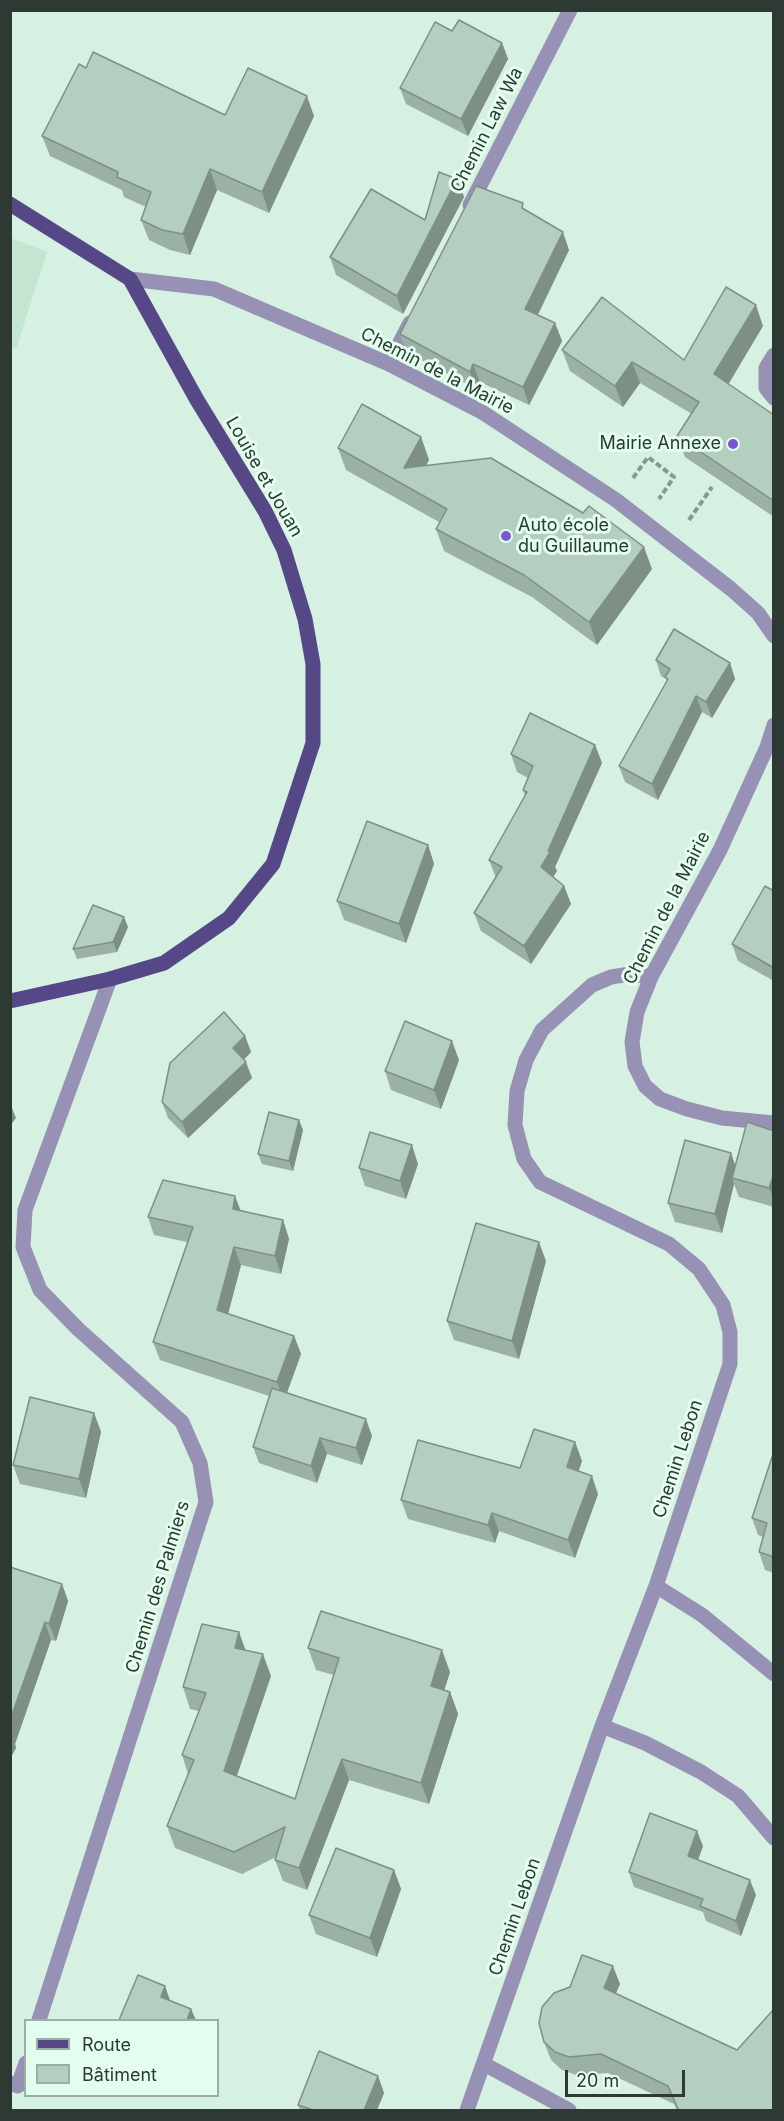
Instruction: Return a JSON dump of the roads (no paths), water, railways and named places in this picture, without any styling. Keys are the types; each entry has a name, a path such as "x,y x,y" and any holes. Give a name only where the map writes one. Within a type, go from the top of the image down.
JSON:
{"main road":[{"name":"Louise et Jouan","path":"10,204 130,279 197,400 265,511 284,550 305,619 313,664 313,742 273,864 229,918 164,963 110,979 10,1001"}],"street":[{"name":"Chemin Law Wa","path":"464,219 570,10"},
{"name":"Chemin de la Mairie","path":"130,279 214,289 389,364 482,412 616,500 731,589 758,613 774,636"},
{"path":"389,364 416,312"},
{"path":"774,355 766,368 766,388 774,398"},
{"name":"Chemin de la Mairie","path":"774,725 767,747 720,850 651,976 637,1012 632,1042 635,1066 645,1086 660,1099 722,1118 774,1123"},
{"name":"Chemin Lebon","path":"467,2110 602,1726 656,1586 730,1364 730,1332 723,1305 699,1269 669,1244 540,1182 524,1159 515,1125 517,1090 526,1059 542,1030 592,985 611,977 630,974 651,976"},
{"name":"Chemin des Palmiers","path":"39,2019 206,1502 200,1463 182,1422 78,1329 40,1290 23,1247 25,1210 110,979"},
{"path":"656,1586 702,1615 774,1674"},
{"path":"602,1726 645,1743 738,1796 774,1838"},
{"path":"484,2064 569,2110"},
{"path":"14,2085 24,2067"}],"place":[{"name":"Mairie Annexe","path":"733,444"},
{"name":"Auto école du Guillaume","path":"506,536"}]}
